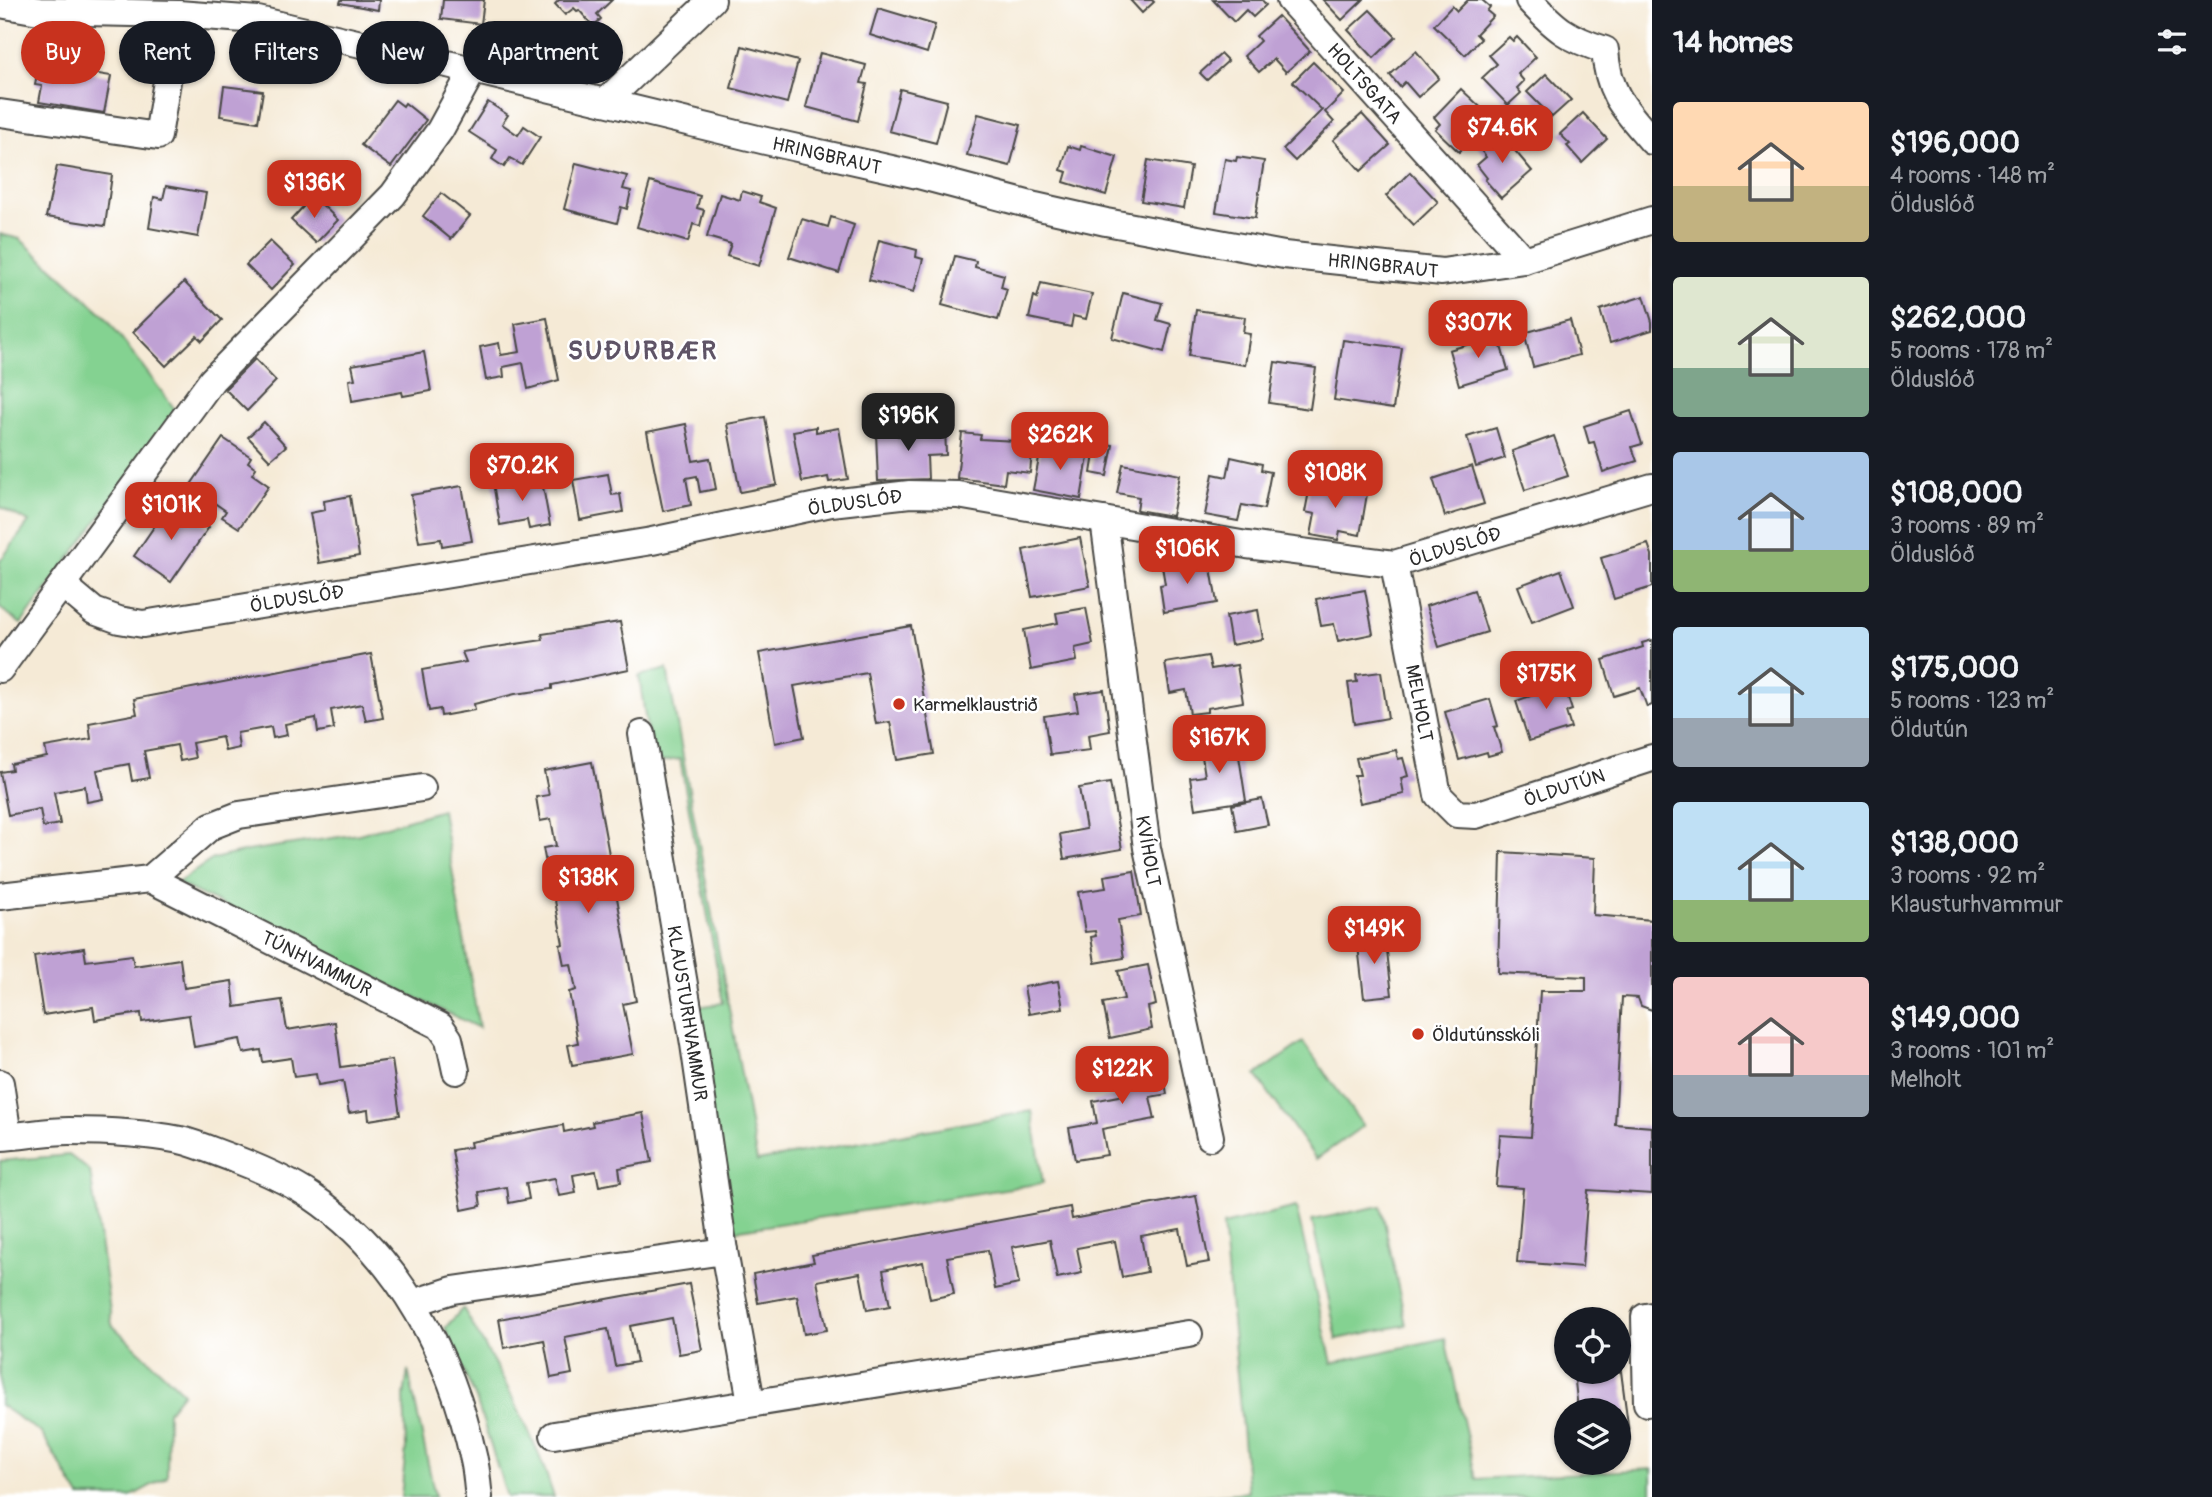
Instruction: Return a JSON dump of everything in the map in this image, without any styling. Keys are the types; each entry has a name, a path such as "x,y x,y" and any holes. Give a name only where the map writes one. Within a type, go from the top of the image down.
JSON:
{"street":[{"path":"606,102 712,0"},
{"name":"HOLTSGATA","path":"1290,0 1524,260"},
{"path":"1529,0 1565,35 1605,50 1611,88 1652,141"},
{"name":"HRINGBRAUT","path":"0,4 39,11 178,14 258,20 463,68"},
{"path":"0,113 158,136 178,14"},
{"path":"0,669 212,380 393,195 440,130 465,84"},
{"name":"HRINGBRAUT","path":"531,84 1071,214 1284,256 1441,272 1524,260 1652,220"},
{"name":"ÖLDUSLÓÐ","path":"63,585 94,611 118,620 143,624 652,541 831,503 910,494 958,495 1247,545 1394,564 1652,486"},
{"name":"KVÍHOLT","path":"1104,520 1147,848 1210,1136"},
{"name":"MELHOLT","path":"1394,564 1438,795 1457,814 1476,815"},
{"name":"KLAUSTURHVAMMUR","path":"642,734 694,1044 724,1251 751,1402"},
{"name":"ÖLDUTÚN","path":"1476,815 1652,758"},
{"path":"0,895 150,879 211,826 239,815 422,788"},
{"name":"TÚNHVAMMUR","path":"150,879 440,1026 449,1040 456,1071"},
{"path":"0,1083 4,1136 67,1131 181,1140 260,1169 312,1197 360,1237 388,1267 429,1330 454,1393 475,1463 479,1497"},
{"path":"413,1303 453,1290 724,1251"},
{"path":"1647,1404 1644,1317 1652,1315"},
{"path":"554,1435 1189,1334"}],"green space":[{"path":"0,234 20,239 104,315 177,412 21,624 0,608 0,561 29,522 0,507"},
{"path":"667,669 757,1161 1032,1111 1043,1183 727,1232 691,1008 723,1003 680,759 652,763 639,676"},
{"path":"442,810 479,1028 177,883 213,859 247,851 359,834"},
{"path":"1303,1042 1363,1126 1316,1159 1256,1075"},
{"path":"69,1155 90,1171 112,1325 183,1392 168,1411 167,1477 130,1497 80,1497 41,1433 0,1405 0,1161"},
{"path":"1381,1206 1406,1325 1337,1339 1312,1220"},
{"path":"1296,1207 1332,1363 1445,1338 1476,1479 1554,1475 1631,1475 1631,1470 1652,1469 1652,1497 1193,1497 1248,1492 1223,1225"},
{"path":"463,1308 525,1423 554,1497 507,1497 476,1399 445,1328"},
{"path":"408,1370 435,1497 401,1497 406,1448 404,1396"}],"building":[{"path":"341,0 379,0 378,10 340,3"},
{"path":"443,0 484,0 481,21 441,19"},
{"path":"559,0 612,0 597,14 601,19 599,21 589,21 574,8 565,15 555,4"},
{"path":"1130,0 1152,0 1154,2 1142,13"},
{"path":"1213,0 1262,0 1266,5 1253,17 1246,10 1234,22"},
{"path":"1323,0 1363,0 1342,20"},
{"path":"1468,0 1482,0 1490,7 1487,11 1493,16 1476,34 1481,39 1465,55 1434,25 1452,6 1457,11"},
{"path":"878,8 935,25 927,53 870,35"},
{"path":"1370,10 1396,37 1374,58 1348,30"},
{"path":"1278,16 1310,51 1286,72 1274,59 1259,72 1244,56 1260,41 1256,36"},
{"path":"1509,37 1513,41 1517,37 1536,57 1518,74 1524,81 1517,88 1521,93 1508,105 1482,78 1497,64 1489,55"},
{"path":"742,46 798,61 787,103 731,88"},
{"path":"1416,51 1439,78 1418,97 1405,82 1400,87 1390,75"},
{"path":"820,53 866,65 861,83 867,84 858,121 806,107"},
{"path":"1221,54 1228,61 1207,80 1200,73"},
{"path":"1313,62 1344,93 1325,112 1334,122 1295,161 1283,149 1322,110 1293,82"},
{"path":"1546,74 1571,100 1552,117 1527,92"},
{"path":"105,75 111,76 104,113 39,102 42,86 35,85 105,84"},
{"path":"224,86 263,91 258,122 220,116"},
{"path":"900,89 947,101 936,143 889,131"},
{"path":"1461,89 1492,118 1459,152 1435,129 1440,124 1434,117"},
{"path":"395,100 403,106 405,103 426,120 391,167 361,145"},
{"path":"488,102 508,115 502,124 518,135 524,126 540,137 522,165 510,158 504,167 492,159 497,150 469,132"},
{"path":"1583,113 1607,139 1582,163 1560,134"},
{"path":"978,114 1021,125 1010,166 967,155"},
{"path":"1362,114 1390,145 1361,171 1333,140"},
{"path":"1491,134 1495,139 1501,134 1532,171 1501,198 1485,180 1487,178 1477,165 1486,157 1476,144"},
{"path":"1068,146 1080,150 1081,146 1117,157 1106,195 1064,182 1067,172 1061,170"},
{"path":"1237,157 1264,161 1255,218 1216,212 1225,159 1236,161"},
{"path":"1148,160 1191,167 1184,208 1141,201"},
{"path":"576,163 627,176 623,189 631,191 627,209 621,207 617,223 564,209"},
{"path":"57,166 112,175 105,226 46,217"},
{"path":"1410,172 1438,202 1414,225 1386,196"},
{"path":"650,182 700,196 697,208 704,210 700,226 693,224 688,242 637,227"},
{"path":"166,186 206,193 198,237 149,228 154,197 163,199"},
{"path":"742,191 761,197 759,202 776,208 759,266 727,256 731,244 707,237 720,194 740,200"},
{"path":"441,193 470,216 451,239 423,216"},
{"path":"313,196 338,220 316,243 291,220"},
{"path":"831,217 854,225 839,273 789,257 802,219 828,227"},
{"path":"879,240 917,250 916,257 923,259 914,292 869,280"},
{"path":"270,241 295,265 271,290 246,265"},
{"path":"955,256 976,261 975,267 1004,275 1001,287 1007,289 998,320 942,305"},
{"path":"184,282 222,320 202,341 197,336 166,366 133,332"},
{"path":"1041,283 1092,294 1086,319 1073,316 1071,327 1029,318 1034,296 1037,298"},
{"path":"1123,293 1162,303 1157,320 1171,324 1164,352 1112,338"},
{"path":"1644,296 1652,330 1610,343 1600,310"},
{"path":"1196,310 1245,317 1243,333 1250,334 1245,365 1189,356"},
{"path":"547,318 559,380 528,389 523,363 503,367 504,377 486,380 480,347 499,343 501,355 520,352 515,324"},
{"path":"1570,320 1579,355 1533,367 1524,333"},
{"path":"1498,336 1508,370 1459,385 1449,350"},
{"path":"1343,340 1402,348 1393,409 1334,400"},
{"path":"424,352 431,391 403,396 402,392 352,401 349,380 355,379 352,365"},
{"path":"255,359 276,381 247,411 225,389"},
{"path":"1275,362 1316,368 1310,409 1269,403"},
{"path":"1631,411 1642,444 1632,447 1637,461 1603,472 1594,442 1589,443 1584,426"},
{"path":"765,417 777,485 740,492 727,424"},
{"path":"264,422 286,446 270,460 248,437"},
{"path":"686,424 693,461 710,458 716,489 700,492 697,476 686,478 691,505 663,511 647,432"},
{"path":"945,424 946,455 927,456 928,479 878,481 876,432 898,431 898,436 926,435 926,425"},
{"path":"816,427 816,432 839,428 848,479 829,482 828,477 802,482 793,431"},
{"path":"1496,428 1505,458 1476,467 1467,437"},
{"path":"962,433 981,435 980,439 1033,442 1030,473 1006,470 1004,484 957,478"},
{"path":"1554,436 1568,476 1525,490 1512,451"},
{"path":"223,438 251,457 248,462 256,468 252,474 269,486 239,528 222,517 226,511 190,486"},
{"path":"1096,442 1113,445 1107,476 1091,473"},
{"path":"1042,443 1063,447 1062,452 1088,457 1081,499 1033,490"},
{"path":"1231,457 1262,464 1261,470 1271,472 1264,509 1242,505 1238,521 1205,515 1213,474 1227,477"},
{"path":"1123,464 1180,475 1172,516 1137,510 1139,497 1117,493"},
{"path":"1472,466 1484,504 1445,516 1433,479"},
{"path":"608,474 612,495 620,494 623,512 580,520 573,480"},
{"path":"541,476 550,525 529,529 527,520 500,525 493,483 508,480 509,486 521,484 520,480"},
{"path":"1311,481 1367,494 1360,535 1340,531 1338,540 1311,535 1315,514 1305,512"},
{"path":"462,486 472,541 442,546 441,539 419,542 411,495"},
{"path":"350,496 359,556 319,563 310,513 325,510 324,501"},
{"path":"171,502 209,527 171,582 134,556"},
{"path":"1080,538 1090,586 1032,597 1023,550"},
{"path":"1648,544 1652,555 1652,587 1614,599 1601,558"},
{"path":"1184,562 1185,566 1210,562 1217,603 1164,612 1160,585 1165,584 1162,566"},
{"path":"1561,570 1574,606 1532,622 1518,586"},
{"path":"1365,590 1373,634 1338,641 1334,624 1321,626 1316,599"},
{"path":"1474,590 1487,632 1439,647 1426,606"},
{"path":"1086,608 1093,644 1075,648 1077,661 1031,670 1024,630 1058,623 1056,613"},
{"path":"1258,610 1263,639 1231,645 1226,616"},
{"path":"620,622 629,669 552,685 552,689 474,704 475,710 441,716 440,709 429,711 422,670 466,662 462,652 543,640 542,634"},
{"name":"Karmelklaustrið","path":"911,626 934,754 897,760 890,722 876,724 867,673 794,686 804,737 775,743 759,653"},
{"path":"1652,640 1652,705 1647,707 1640,688 1614,696 1603,660 1643,647 1642,643"},
{"path":"371,654 383,718 366,721 362,704 331,710 334,729 318,732 316,718 285,724 287,735 273,738 271,727 237,733 239,748 225,751 222,737 192,743 195,758 180,761 177,745 144,751 149,778 132,781 129,764 97,770 103,799 87,802 85,786 54,792 60,824 43,827 40,809 8,815 0,772 12,770 11,764 47,757 45,747 91,739 89,723 137,714 134,699"},
{"path":"1208,656 1211,669 1237,665 1243,702 1190,714 1186,690 1170,693 1165,663"},
{"path":"1381,672 1388,718 1354,724 1348,683 1357,682 1356,675"},
{"path":"1562,680 1572,710 1566,712 1571,728 1529,741 1516,701 1542,692 1541,687"},
{"path":"1104,690 1110,731 1088,735 1090,750 1050,755 1044,716 1078,711 1075,694"},
{"path":"1490,699 1498,726 1494,727 1502,752 1488,756 1487,752 1459,760 1445,712"},
{"path":"1236,737 1246,801 1195,809 1190,778 1205,776 1200,743"},
{"path":"1396,750 1398,759 1403,758 1408,776 1401,778 1404,794 1360,803 1354,775 1360,775 1356,758"},
{"path":"592,762 636,1001 623,1004 633,1054 572,1065 568,1045 578,1043 569,992 576,990 571,964 564,965 560,945 563,944 554,895 562,894 556,868 547,869 543,848 556,846 551,819 540,821 536,797 549,795 544,771"},
{"path":"1110,783 1122,849 1064,859 1060,834 1086,829 1079,788"},
{"path":"1262,799 1268,825 1237,831 1232,805"},
{"name":"Öldutúnsskóli","path":"1501,852 1595,858 1593,915 1652,920 1652,1010 1641,1006 1638,998 1622,997 1615,1124 1652,1127 1652,1194 1588,1190 1582,1267 1517,1262 1523,1188 1496,1186 1500,1135 1531,1137 1540,991 1586,991 1586,977 1498,973"},
{"path":"1134,871 1141,916 1118,920 1124,958 1095,963 1091,937 1096,936 1095,931 1085,932 1078,892 1106,888 1104,876"},
{"path":"1385,934 1392,995 1364,998 1357,937"},
{"path":"84,948 86,961 132,955 134,966 180,959 184,988 232,981 235,1007 282,1000 287,1030 335,1022 341,1067 392,1060 400,1115 369,1120 368,1110 349,1113 343,1081 318,1085 316,1074 294,1077 291,1058 263,1062 261,1050 243,1053 240,1039 194,1047 189,1015 142,1022 141,1013 95,1020 93,1007 43,1015 34,956"},
{"path":"1148,965 1156,1005 1148,1007 1152,1029 1110,1038 1103,1003 1124,999 1118,971"},
{"path":"1058,981 1063,1008 1029,1014 1024,987"},
{"path":"1160,1054 1167,1094 1150,1097 1155,1119 1102,1129 1107,1155 1075,1160 1069,1128 1097,1123 1093,1101 1124,1095 1121,1080 1127,1078 1124,1061"},
{"path":"643,1113 652,1162 619,1168 621,1182 599,1186 596,1171 573,1175 576,1193 559,1196 555,1178 526,1183 529,1199 509,1203 507,1187 479,1192 481,1206 462,1210 452,1150 471,1147 470,1142 563,1125 564,1132 593,1126 592,1122"},
{"path":"1196,1196 1209,1262 1187,1266 1180,1229 1141,1236 1147,1272 1122,1277 1115,1241 1077,1248 1082,1273 1057,1278 1050,1240 1012,1247 1019,1284 995,1289 988,1250 947,1257 954,1294 930,1299 923,1262 883,1270 890,1306 867,1310 860,1273 817,1281 827,1330 804,1334 797,1296 758,1303 753,1274 814,1262 812,1255 1070,1207 1072,1219"},
{"path":"689,1284 702,1350 679,1354 672,1318 630,1326 637,1362 615,1366 608,1329 565,1337 572,1374 551,1378 544,1340 504,1348 499,1319"},
{"path":"1575,1384 1623,1384 1624,1398 1577,1398"}],"place":[{"name":"Karmelklaustrið","path":"899,704"},
{"name":"Öldutúnsskóli","path":"1418,1034"}],"district":[{"name":"SUÐURBÆR","path":"643,350"}]}
